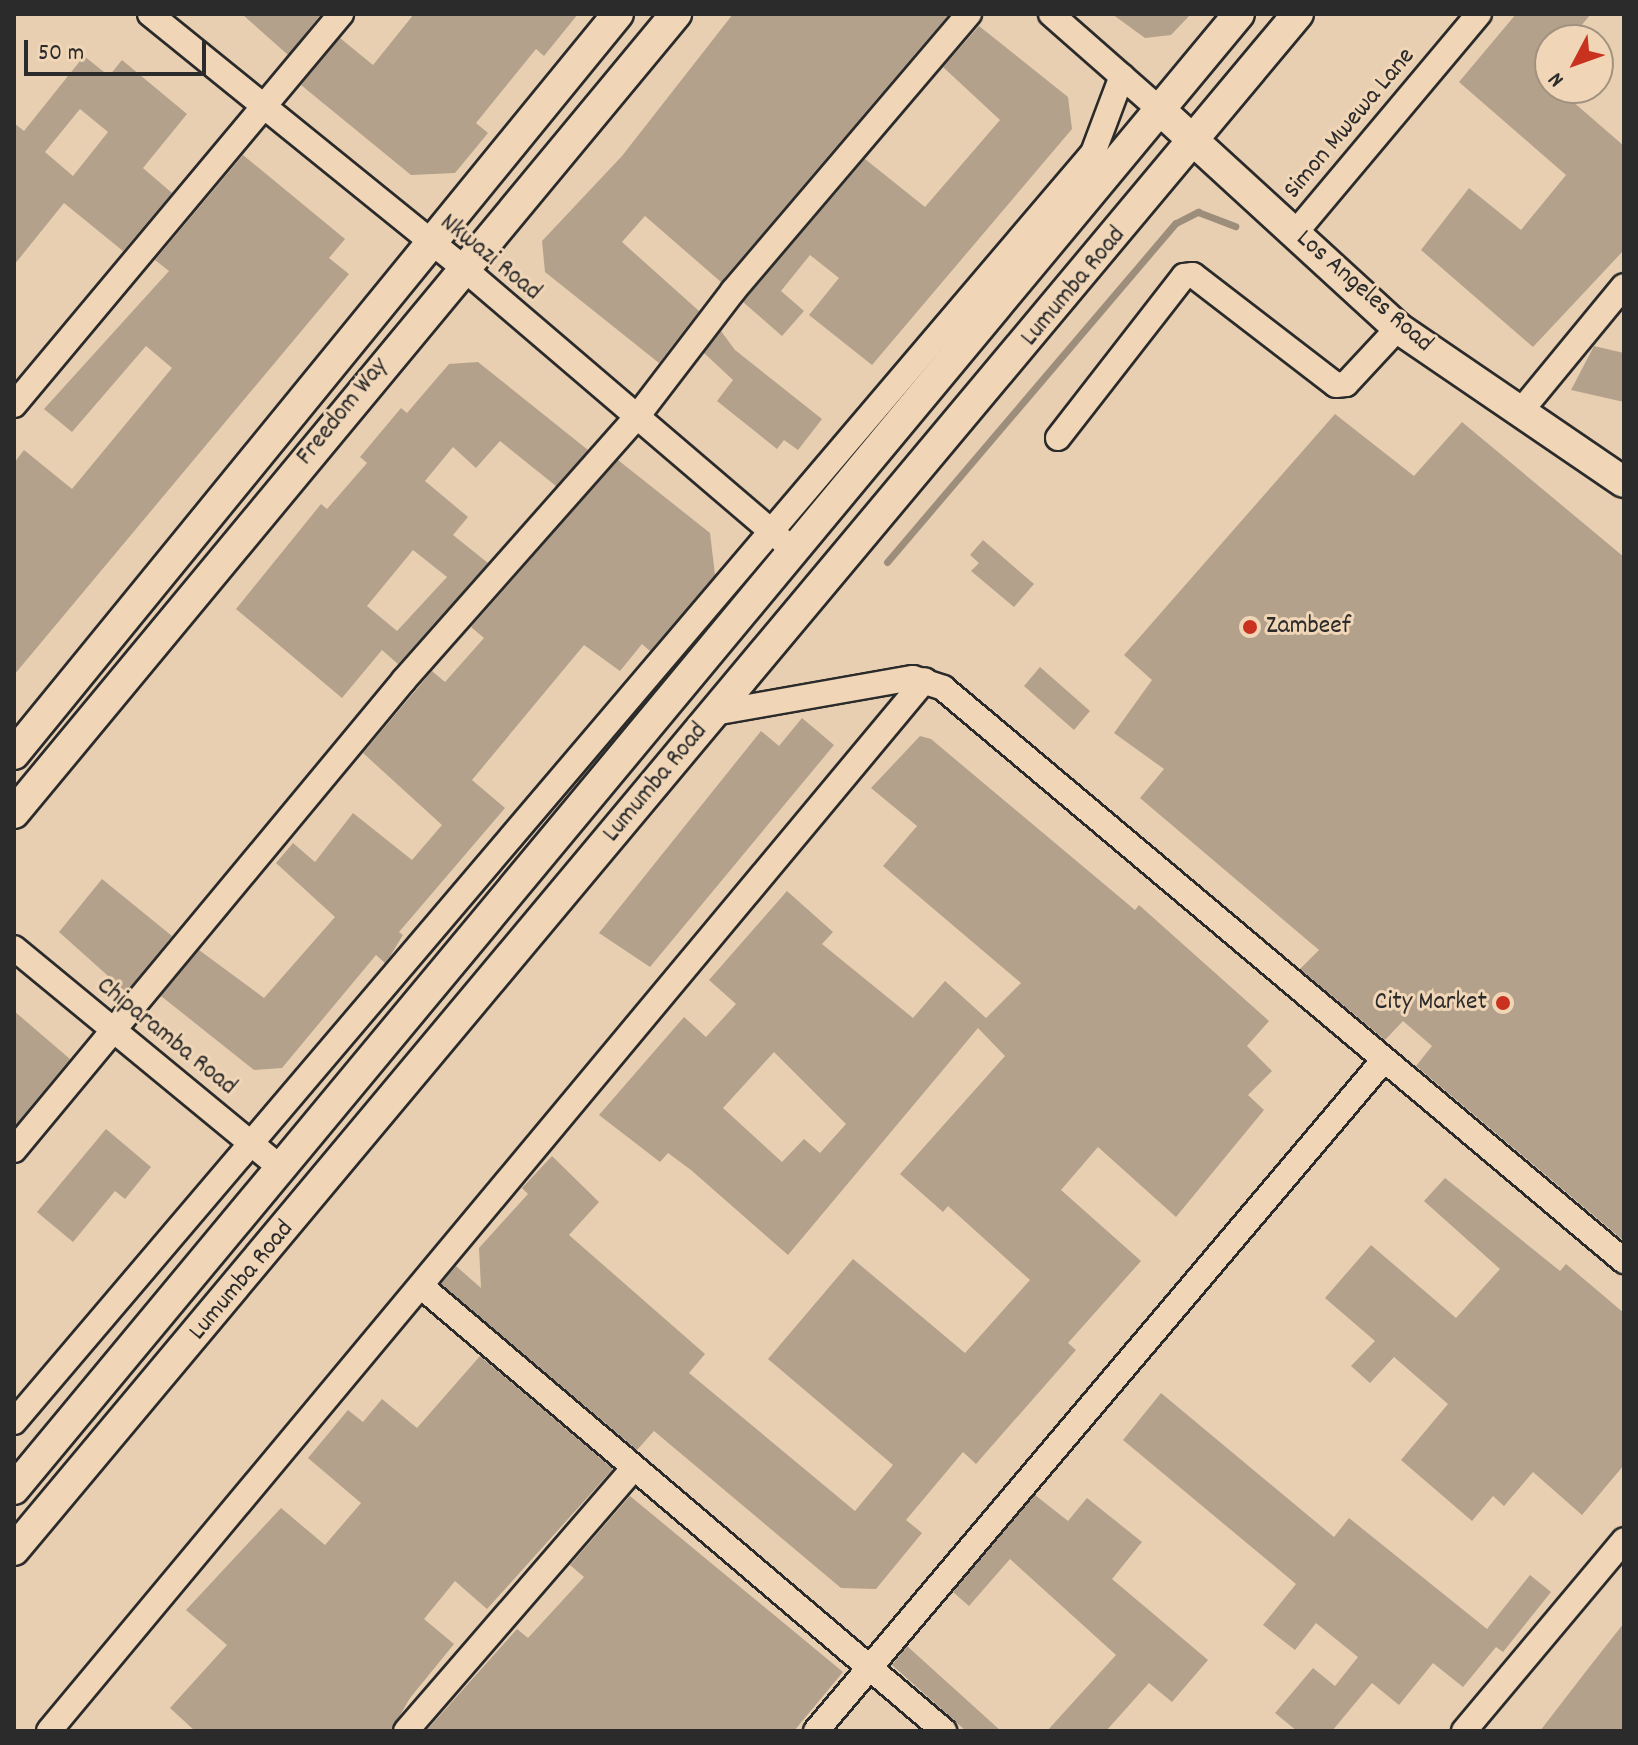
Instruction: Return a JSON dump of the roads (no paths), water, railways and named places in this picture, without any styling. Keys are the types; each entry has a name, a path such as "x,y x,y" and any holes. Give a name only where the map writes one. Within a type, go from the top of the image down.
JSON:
{"main road":[{"name":"Freedom Way","path":"14,754 427,243 618,14"},
{"name":"Freedom Way","path":"14,813 462,267 676,14"},
{"name":"Lumumba Road","path":"14,1489 282,1169 782,541 1239,14"},
{"name":"Lumumba Road","path":"14,1550 1195,142 1298,14"},
{"name":"Los Angeles Road","path":"1159,109 1398,328 1624,482"}],"street":[{"name":"Nkwazi Road","path":"150,14 427,243 462,267 782,541"},
{"path":"14,405 341,14"},
{"path":"14,1150 404,680 636,418 733,291 969,14"},
{"path":"1051,14 1159,109"},
{"name":"Simon Mwewa Lane","path":"1295,233 1479,14"},
{"path":"14,1422 782,541 1093,153 1122,76"},
{"path":"1058,438 1184,276 1193,275 1336,385 1346,384 1398,328"},
{"path":"1520,412 1624,286"},
{"path":"714,713 925,680 943,688 1624,1261"},
{"path":"49,1731 925,680"},
{"name":"Chiparamba Road","path":"14,948 282,1169"},
{"path":"816,1731 1383,1061"},
{"path":"421,1286 944,1731"},
{"path":"406,1731 634,1468"},
{"path":"1464,1731 1624,1540"}],"waterway":[{"path":"887,562 1176,223 1198,212 1235,226"}],"place":[{"name":"Zambeef","path":"1250,627"},
{"name":"City Market","path":"1503,1003"}]}
